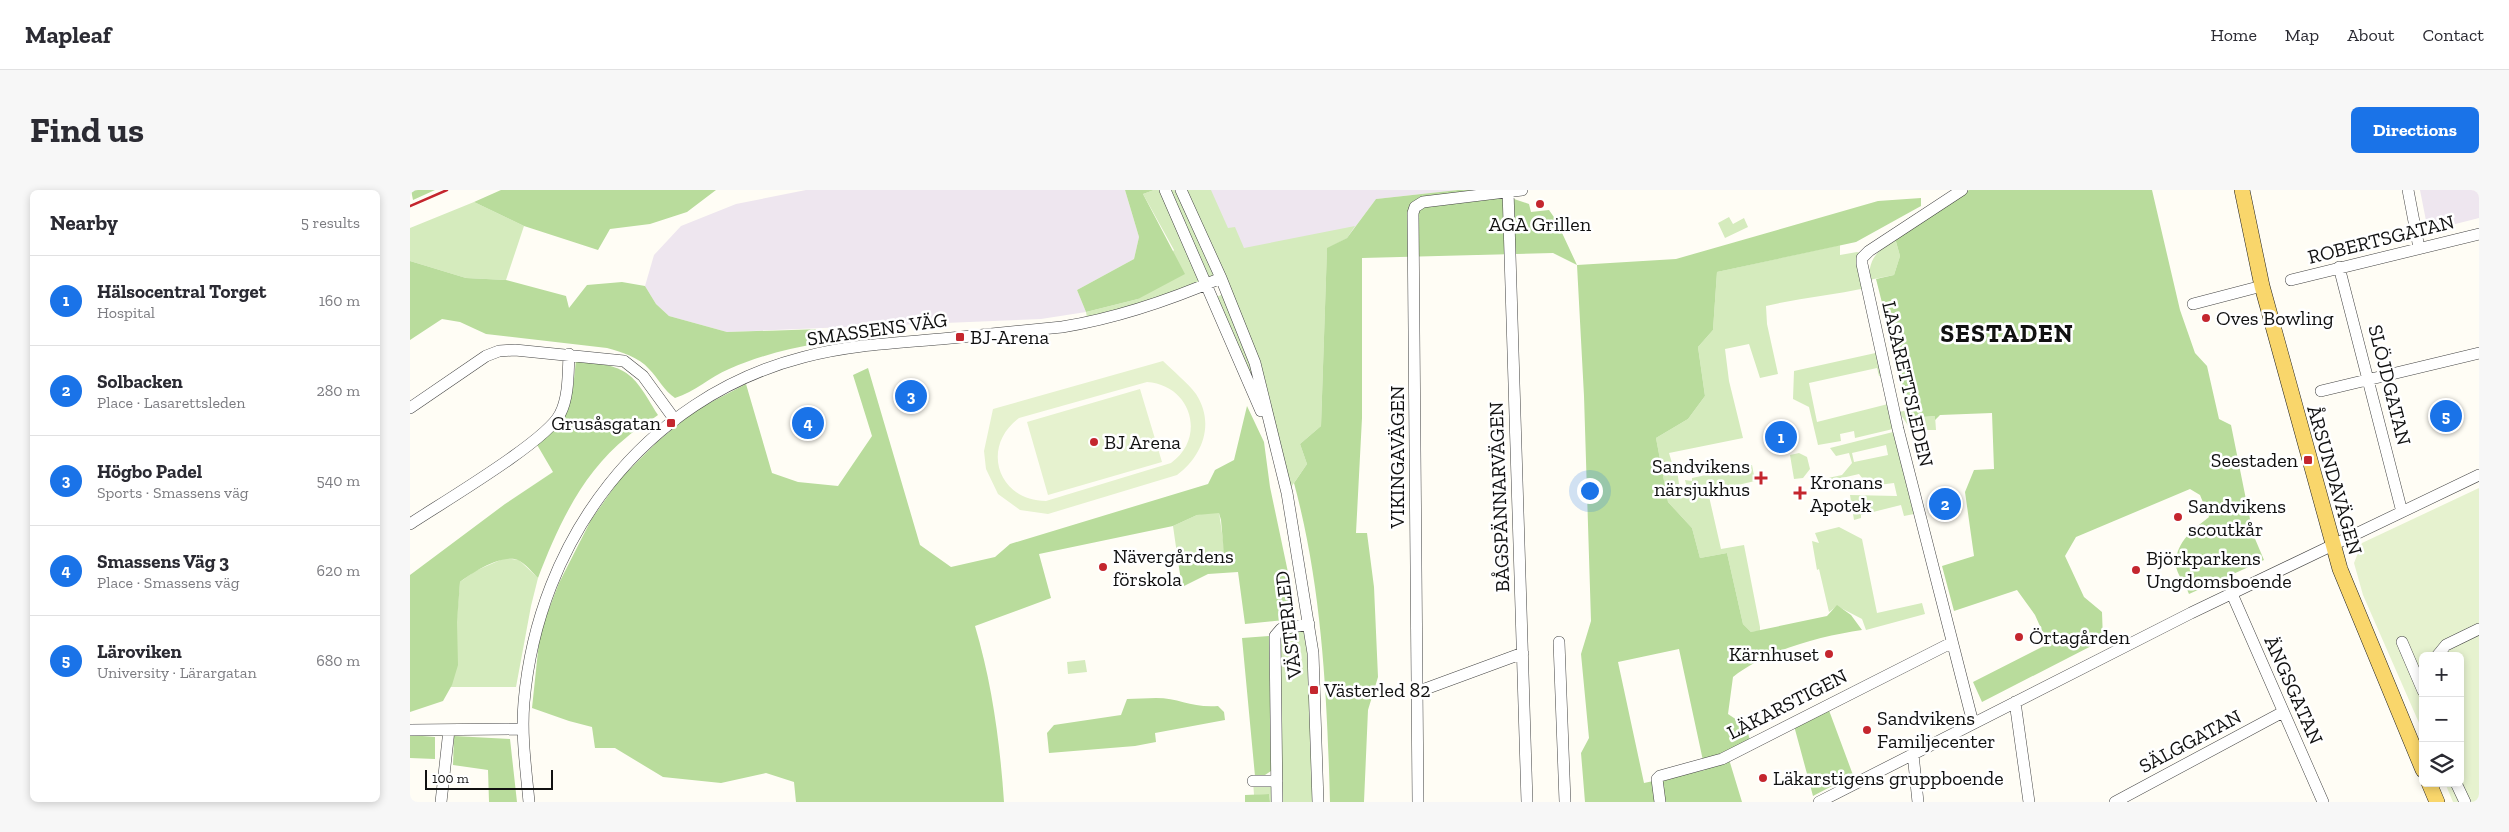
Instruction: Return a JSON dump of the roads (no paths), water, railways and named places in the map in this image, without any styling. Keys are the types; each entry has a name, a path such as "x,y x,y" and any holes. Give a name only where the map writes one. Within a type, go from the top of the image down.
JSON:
{"main road":[{"name":"ÅRSUNDAVÄGEN","path":"2242,190 2262,286 2333,547 2384,681 2419,761"},
{"path":"2430,787 2437,802"}],"street":[{"name":"VÄSTERLED","path":"1165,190 1275,445"},
{"name":"VÄSTERLED","path":"1181,190 1221,278 1255,363 1291,511 1309,624 1315,696 1318,802"},
{"name":"VIKINGAVÄGEN","path":"1418,802 1413,213 1415,207 1423,202 1522,190"},
{"name":"LASARETTSLEDEN","path":"1962,190 1869,251 1862,258 1862,264 1896,421 1951,643 1973,723"},
{"path":"2408,190 2419,248"},
{"name":"BÅGSPÄNNARVÄGEN","path":"1508,191 1527,802"},
{"name":"ROBERTSGATAN","path":"2291,280 2479,234"},
{"name":"SLÖJDGATAN","path":"2339,267 2370,380 2402,512"},
{"name":"SMASSENS VÄG","path":"529,802 523,729 528,674 540,617 556,572 570,540 601,494 627,463 675,420 732,384 803,357 871,345 1062,327 1090,322 1164,301 1221,278"},
{"path":"2193,304 2262,286"},
{"path":"410,408 486,356 499,351 569,354 616,359 630,364 643,376 675,420"},
{"path":"2321,391 2479,353"},
{"path":"410,524 530,444 552,425 564,404 569,354"},
{"path":"1819,802 2232,594 2479,475"},
{"name":"ÄNGSGATAN","path":"2232,594 2323,802"},
{"path":"1277,802 1275,636 1281,629 1309,624"},
{"path":"2440,652 2446,645 2479,629"},
{"path":"1559,642 1566,802"},
{"path":"2402,642 2419,671"},
{"name":"LÄKARSTIGEN","path":"1660,802 1658,779 1660,776 1722,759 1951,643"},
{"path":"1417,692 1522,653"},
{"path":"2015,702 2029,802"},
{"name":"SÄLGGATAN","path":"2116,802 2283,712"},
{"path":"410,730 523,729"},
{"path":"441,802 449,730"},
{"path":"1913,754 1918,802"},
{"path":"1253,781 1277,782"},
{"path":"2458,787 2465,802"}],"railway":[{"path":"410,206 447,190"}],"place":[{"name":"AGA Grillen","path":"1540,204"},
{"name":"Oves Bowling","path":"2206,318"},
{"name":"BJ-Arena","path":"960,337"},
{"name":"Högbo Padel","path":"911,396"},
{"name":"Läroviken","path":"2446,416"},
{"name":"Grusåsgatan","path":"671,423"},
{"name":"Smassens Väg 3","path":"808,423"},
{"name":"Hälsocentral Torget","path":"1781,437"},
{"name":"BJ Arena","path":"1094,442"},
{"name":"Seestaden","path":"2308,460"},
{"name":"Sandvikens närsjukhus","path":"1761,478"},
{"name":"Kronans Apotek","path":"1800,493"},
{"name":"Solbacken","path":"1945,504"},
{"name":"Sandvikens scoutkår","path":"2178,517"},
{"name":"Nävergårdens förskola","path":"1103,567"},
{"name":"Björkparkens Ungdomsboende","path":"2136,570"},
{"name":"Örtagården","path":"2019,637"},
{"name":"Kärnhuset","path":"1829,654"},
{"name":"Västerled 82","path":"1314,690"},
{"name":"Sandvikens Familjecenter","path":"1867,730"},
{"name":"Läkarstigens gruppboende","path":"1763,778"}],"district":[{"name":"SESTADEN","path":"2007,333"}]}
